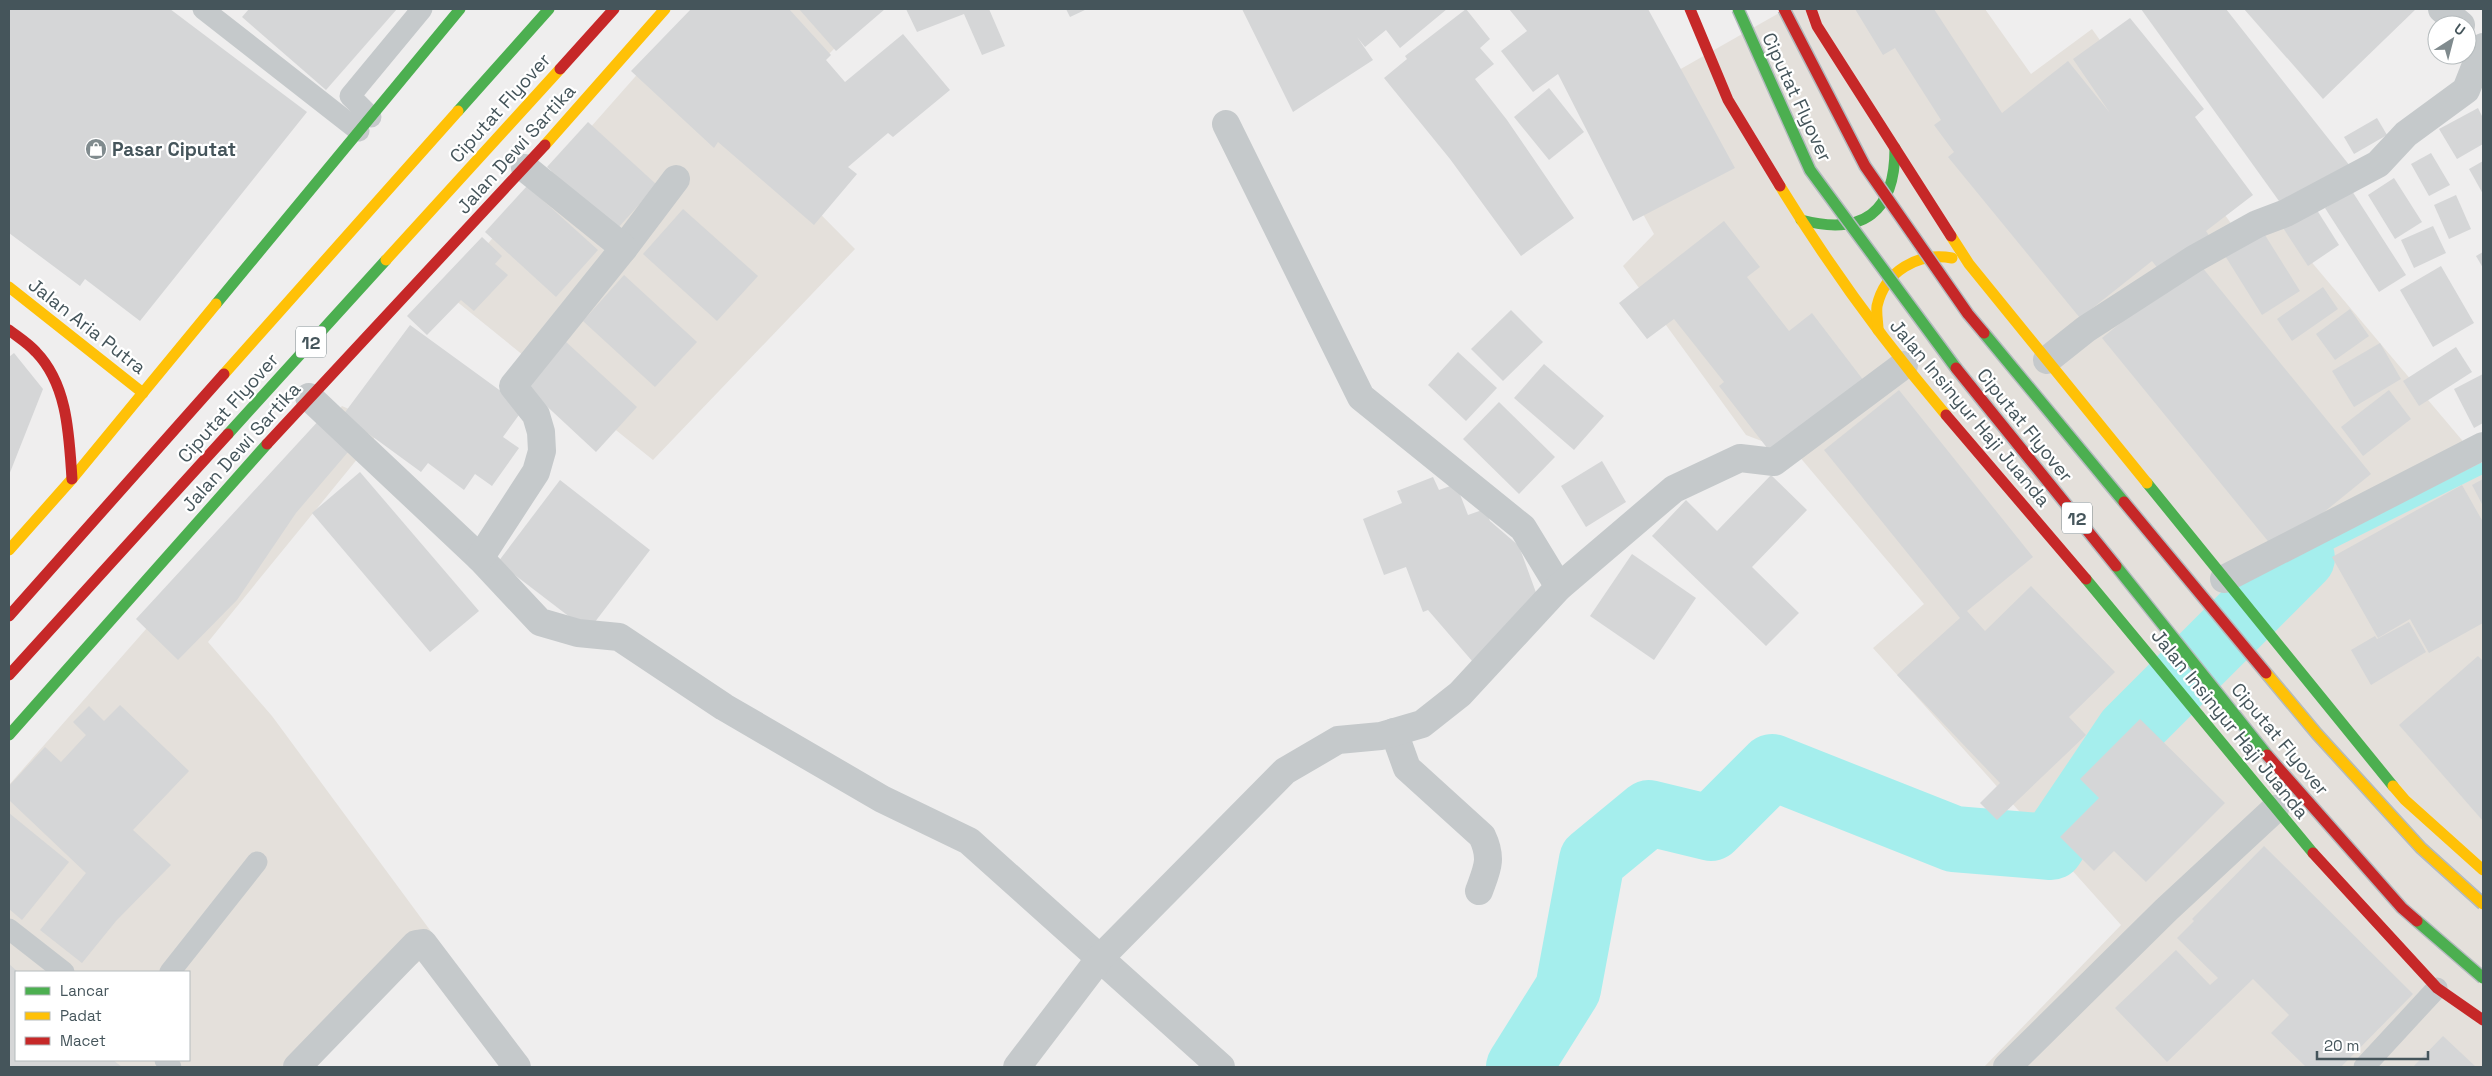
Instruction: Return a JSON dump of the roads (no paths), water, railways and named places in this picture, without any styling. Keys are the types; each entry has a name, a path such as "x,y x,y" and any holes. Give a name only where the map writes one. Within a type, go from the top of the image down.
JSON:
{"main road":[{"path":"9,550 72,479 460,9"},
{"name":"Ciputat Flyover","path":"9,616 549,9"},
{"name":"Ciputat Flyover","path":"9,675 614,9"},
{"name":"Jalan Dewi Sartika","path":"9,734 308,397 524,168 665,9"},
{"name":"Jalan Insinyur Haji Juanda","path":"1690,9 1728,100 1801,220 1904,365 2150,655 2275,809 2357,903 2437,988 2483,1020"},
{"name":"Ciputat Flyover","path":"1738,9 1810,170 1937,344 2278,768 2402,908 2483,978"},
{"name":"Ciputat Flyover","path":"1784,9 1865,166 1968,314 2317,734 2421,848 2483,904"},
{"path":"1811,9 1817,26 1969,264 2406,800 2483,870"},
{"path":"1801,220 1821,227 1842,227 1862,220 1879,208 1891,190 1897,169 1895,148"},
{"path":"1878,330 1877,307 1886,285 1901,268 1923,258 1946,256 1969,264"},
{"name":"Jalan Aria Putra","path":"9,287 143,393"},
{"path":"9,330 38,353 56,378 67,416 72,479"}],"street":[{"path":"2046,360 2086,329 2194,259 2258,224 2286,213 2378,164 2406,134 2466,90 2483,46"},
{"path":"1226,124 1361,397 1523,528 1559,587"},
{"path":"524,168 624,248"},
{"path":"480,558 536,472 542,451 541,432 536,415 513,386 624,248 676,179"},
{"path":"1017,1067 1100,958 1285,771 1338,740 1381,736 1422,724 1460,694 1559,587 1674,490 1740,458 1774,462 1904,365"},
{"path":"308,397 480,558 540,622 578,633 619,637 724,707 882,799 970,841 1222,1067"},
{"path":"2228,584 2483,446"},
{"path":"1394,732 1407,768 1482,836 1488,849 1489,864 1479,891"},
{"path":"2007,1067 2152,924 2275,809"},
{"path":"296,1067 416,944 423,944 516,1067"}],"lane":[{"path":"203,9 365,124"},
{"path":"365,124 350,96 422,9"},
{"path":"171,971 257,862"},
{"path":"9,929 63,971"},
{"path":"2364,1067 2437,988"}],"waterway":[{"path":"2302,558 2483,468"},
{"path":"1519,1067 1568,989 1592,860 1649,813 1711,828 1772,767 1954,839 2051,847 2129,731 2302,558"}],"place":[{"name":"Pasar Ciputat","path":"96,149"}]}
